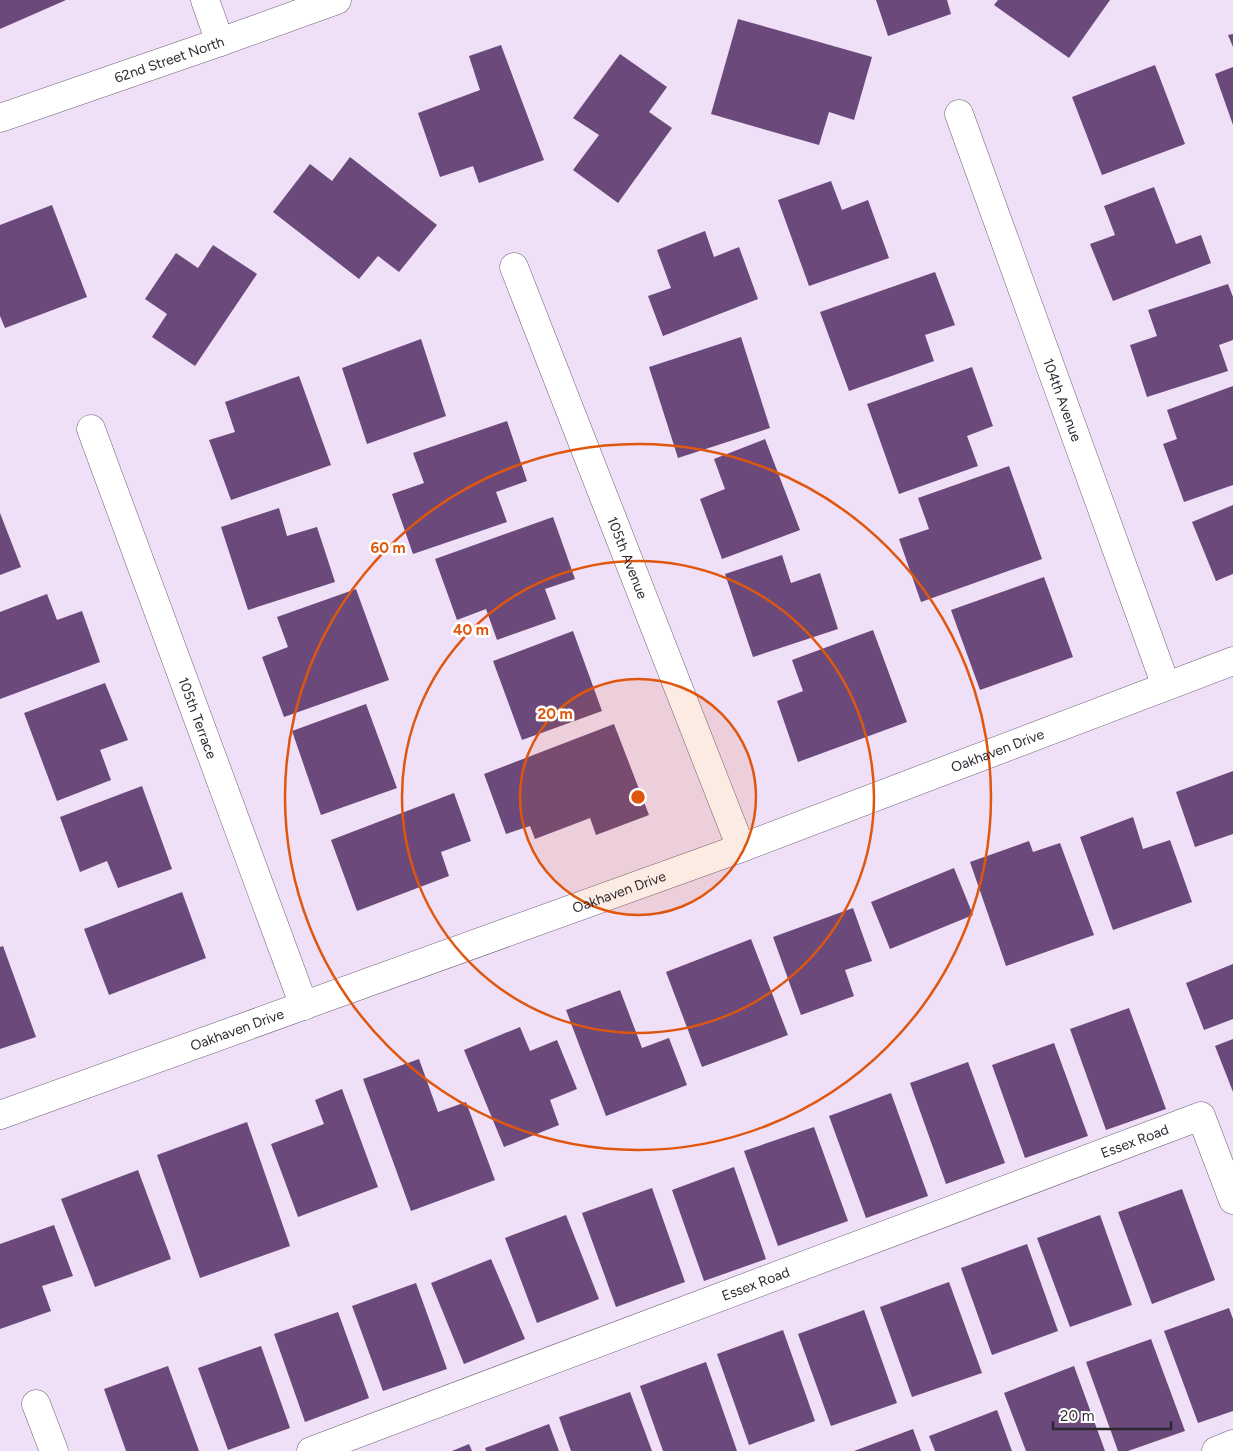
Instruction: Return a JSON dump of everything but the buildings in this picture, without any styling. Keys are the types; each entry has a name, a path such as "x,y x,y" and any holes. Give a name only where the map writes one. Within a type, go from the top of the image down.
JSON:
{"street":[{"path":"205,0 220,42"},
{"name":"62nd Street North","path":"0,118 338,0"},
{"name":"104th Avenue","path":"959,114 1166,686"},
{"name":"105th Avenue","path":"514,266 742,848"},
{"name":"105th Terrace","path":"91,429 304,1006"},
{"name":"Oakhaven Drive","path":"0,1115 742,848 1233,661"},
{"name":"Essex Road","path":"310,1451 1201,1116 1233,1200"},
{"path":"36,1404 54,1451"},
{"path":"1216,1451 1233,1444"}]}
